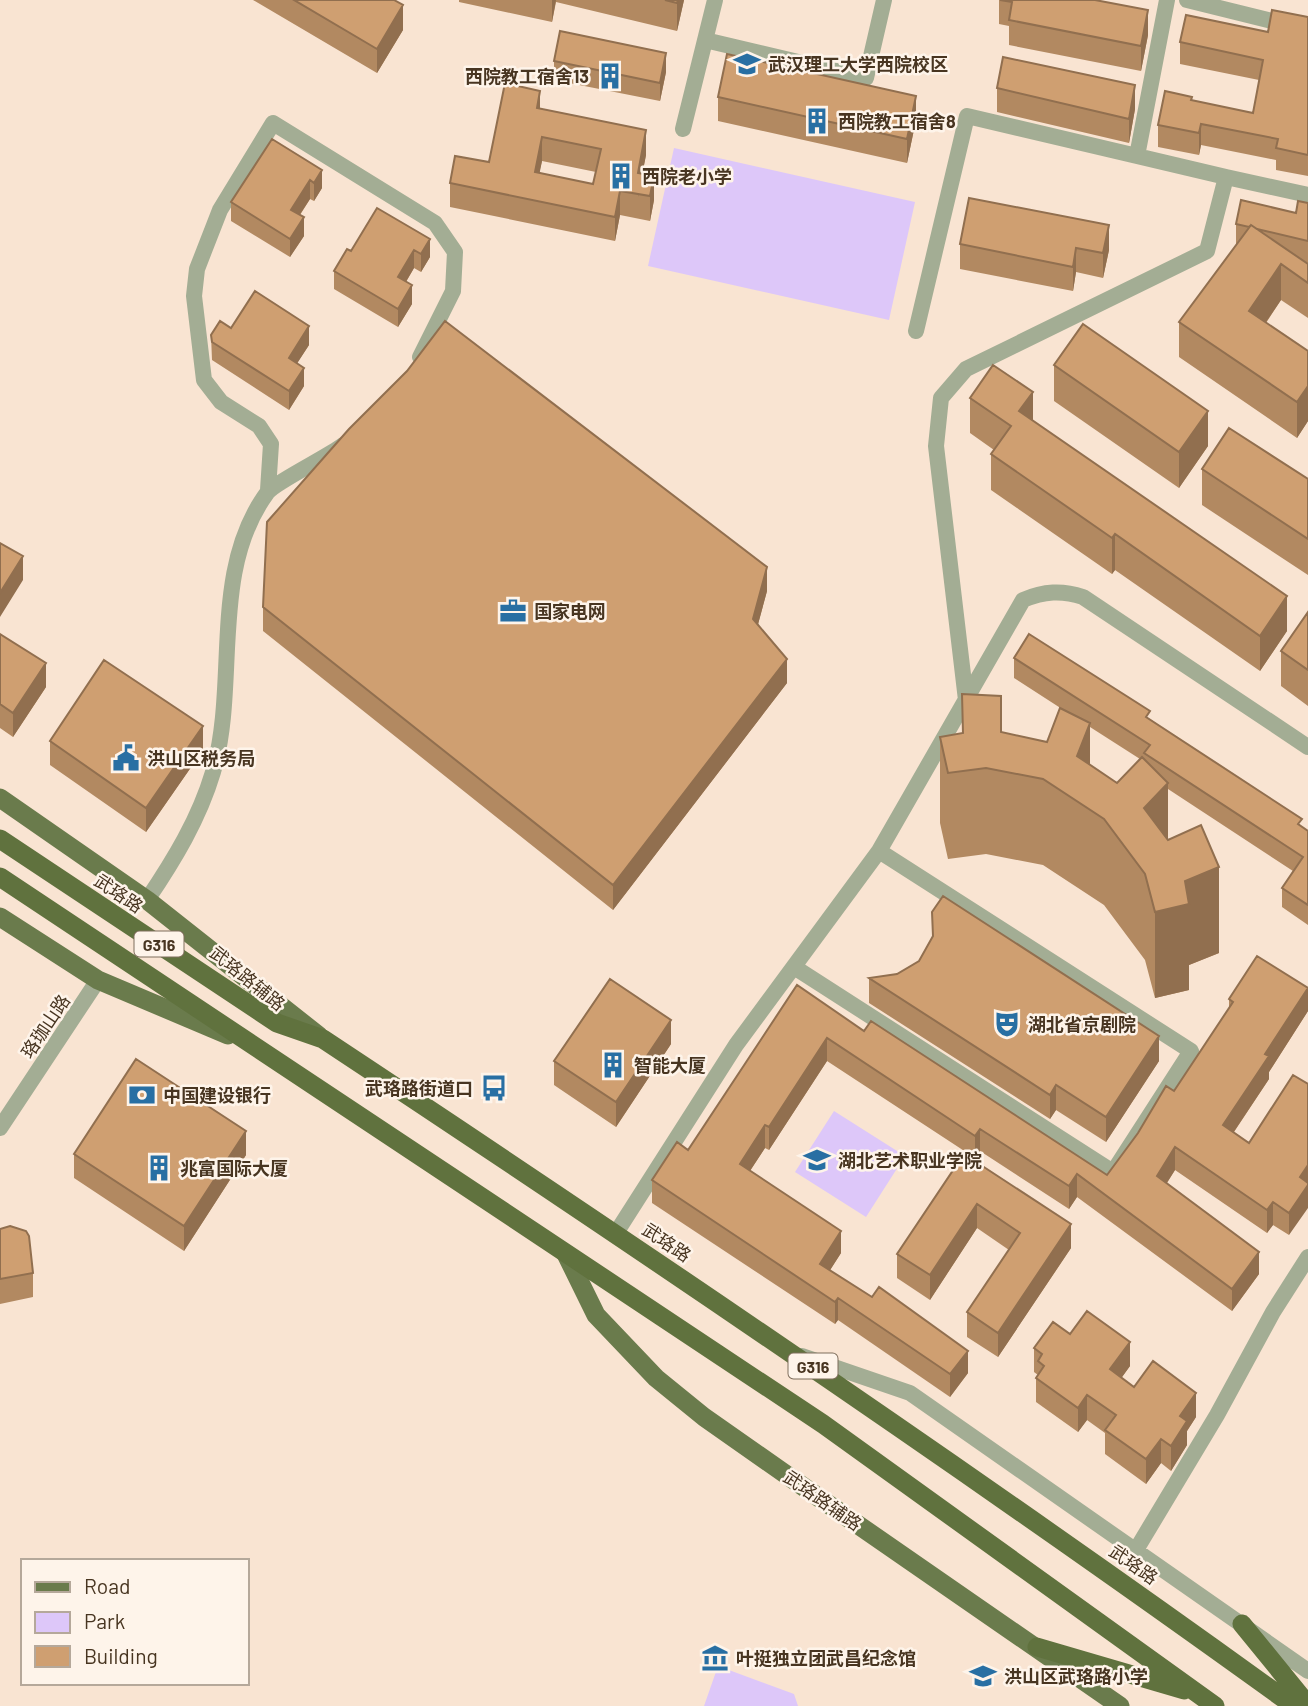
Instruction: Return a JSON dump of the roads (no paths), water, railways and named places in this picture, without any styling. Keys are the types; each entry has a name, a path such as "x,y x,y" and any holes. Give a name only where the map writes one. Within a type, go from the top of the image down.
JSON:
{"highway":[{"name":"武珞路","path":"0,839 277,1023 323,1039 616,1233 793,1353 1294,1706"},
{"name":"G316","path":"0,877 823,1424 1215,1706"},
{"path":"1242,1624 1308,1706"},
{"path":"1037,1647 1198,1694"}],"main road":[{"name":"武珞路辅路","path":"0,798 147,900 323,1039"},
{"path":"0,917 99,980 257,1047"},
{"name":"武珞路辅路","path":"566,1254 596,1315 656,1378 704,1416 828,1504 1120,1706"}],"street":[{"path":"682,129 715,0"},
{"path":"705,40 866,78 884,0"},
{"path":"1137,156 1167,0"},
{"path":"1187,0 1308,30"},
{"path":"916,331 967,116 1308,195"},
{"path":"147,900 179,852 213,772 221,730 232,594 247,529 268,490 271,444 259,425 221,402 204,380 194,296 197,269 220,210 273,123 435,223 455,252 453,292 428,344 414,366"},
{"path":"966,700 936,446 941,398 966,369 1207,251 1226,177"},
{"path":"268,490 342,446 351,436"},
{"path":"616,1233 736,1045 879,850 1023,600 1035,595 1068,592 1083,597 1308,747"},
{"path":"794,967 1113,1172 1191,1051 879,850"},
{"name":"珞珈山路","path":"0,1128 99,980"},
{"path":"1136,1550 1217,1415 1273,1312 1308,1257"},
{"path":"793,1353 910,1393 1308,1671"}],"place":[{"name":"武汉理工大学西院校区","path":"747,64"},
{"name":"西院教工宿舍13","path":"610,76"},
{"name":"西院教工宿舍8","path":"817,121"},
{"name":"西院老小学","path":"621,176"},
{"name":"国家电网","path":"513,611"},
{"name":"洪山区税务局","path":"126,758"},
{"name":"湖北省京剧院","path":"1007,1024"},
{"name":"智能大厦","path":"613,1065"},
{"name":"武珞路街道口","path":"494,1088"},
{"name":"中国建设银行","path":"142,1095"},
{"name":"湖北艺术职业学院","path":"817,1160"},
{"name":"兆富国际大厦","path":"159,1168"},
{"name":"叶挺独立团武昌纪念馆","path":"715,1658"},
{"name":"洪山区武珞路小学","path":"983,1676"}]}
